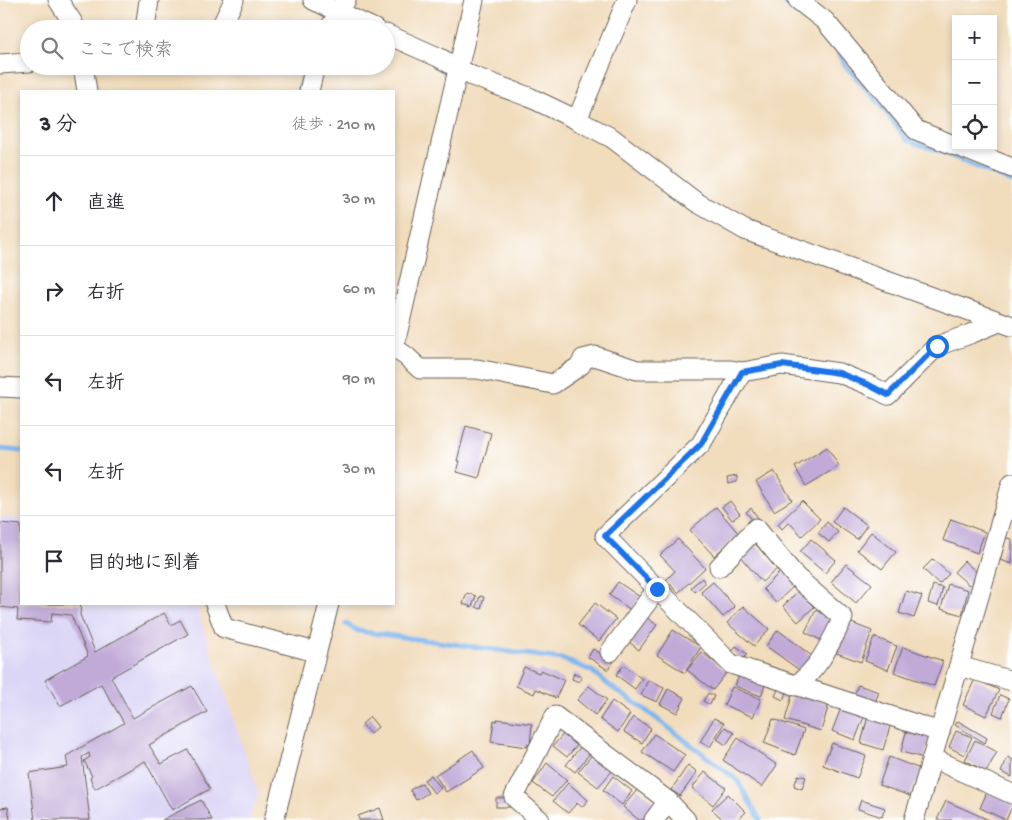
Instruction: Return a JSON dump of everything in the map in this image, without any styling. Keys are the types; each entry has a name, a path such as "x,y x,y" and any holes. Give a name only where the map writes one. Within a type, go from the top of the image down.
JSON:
{"street":[{"path":"58,0 70,20"},
{"path":"73,0 73,20"},
{"path":"146,20 149,0"},
{"path":"224,20 234,0"},
{"path":"313,0 342,6 362,20"},
{"path":"395,338 474,0"},
{"path":"577,120 627,0"},
{"path":"798,0 825,22 916,130 952,144"},
{"path":"333,20 342,6"},
{"path":"395,38 438,57 458,69 529,97 612,138 696,202 745,230 1005,324"},
{"path":"0,64 20,63"},
{"path":"84,75 87,90"},
{"path":"309,90 312,75"},
{"path":"967,150 1012,168"},
{"path":"395,343 420,369 477,368 553,384 581,365 583,359 595,356 638,370 730,370 742,372 782,365 839,373 888,395 937,346 1005,324"},
{"path":"742,372 701,444 605,536 731,664 940,732"},
{"path":"0,387 20,388"},
{"path":"914,820 1012,483"},
{"path":"718,567 756,528 796,577 843,618 823,658 807,677 796,686"},
{"path":"610,652 657,589"},
{"path":"215,605 224,628 316,652"},
{"path":"274,820 329,605"},
{"path":"959,666 1012,681"},
{"path":"540,820 514,798 555,716 668,801 686,820"},
{"path":"932,758 1012,794"},
{"path":"654,820 668,801"}],"shaded area":[{"path":"0,517 20,519 20,605 195,605 259,795 249,820 0,820"}],"building":[{"path":"466,426 491,433 479,478 457,472 460,461 457,461"},
{"path":"827,447 839,466 806,486 795,467"},
{"path":"774,471 792,500 774,511 756,482"},
{"path":"737,476 737,482 728,484 727,478"},
{"path":"730,501 740,514 732,520 722,507"},
{"path":"802,501 820,519 802,536 789,522 782,529 778,524"},
{"path":"716,507 739,534 714,556 690,530"},
{"path":"843,507 867,525 857,539 832,522"},
{"path":"751,508 759,519 754,522 746,512"},
{"path":"951,519 985,532 977,553 943,540"},
{"path":"827,522 838,532 829,542 818,533"},
{"path":"0,523 20,525 20,605 81,605 80,615 95,652 164,613 171,625 180,620 188,634 111,677 133,718 192,686 207,712 149,745 161,764 188,750 210,789 172,810 145,761 95,789 90,778 92,776 84,761 90,757 89,753 82,757 90,820 35,820 29,773 68,767 66,756 124,723 101,684 60,706 45,680 88,656 71,615 52,613 51,622 17,620 18,609 0,607"},
{"path":"871,532 896,552 882,569 857,550"},
{"path":"1006,538 1012,539 1012,564 1000,560"},
{"path":"678,539 705,568 678,593 666,580 675,571 660,555"},
{"path":"811,539 836,560 825,573 800,552"},
{"path":"753,541 777,569 762,582 738,554"},
{"path":"933,559 949,574 939,584 923,569"},
{"path":"964,561 979,574 969,585 954,572"},
{"path":"846,564 872,584 856,603 831,582"},
{"path":"782,570 796,584 776,603 763,589"},
{"path":"702,578 705,583 695,592 691,587"},
{"path":"618,582 640,597 631,610 609,595"},
{"path":"713,582 735,607 723,617 701,592"},
{"path":"948,584 968,590 962,615 941,609"},
{"path":"933,585 943,588 938,606 928,603"},
{"path":"798,591 814,607 798,622 783,606"},
{"path":"906,591 922,596 914,618 899,613"},
{"path":"467,593 476,596 472,607 463,604"},
{"path":"480,596 484,597 481,609 476,607"},
{"path":"595,603 616,619 599,641 578,625"},
{"path":"743,606 769,629 754,646 727,623"},
{"path":"816,610 839,622 828,644 805,632"},
{"path":"646,617 657,625 639,650 628,641"},
{"path":"846,621 872,631 861,662 834,652"},
{"path":"673,630 701,647 685,673 657,655"},
{"path":"778,630 813,657 802,672 766,646"},
{"path":"874,637 897,646 888,670 865,661"},
{"path":"736,646 747,654 743,660 732,652"},
{"path":"903,647 943,661 934,686 894,672"},
{"path":"593,649 614,661 608,670 588,657"},
{"path":"702,652 727,672 713,690 687,670"},
{"path":"624,665 642,679 635,689 616,675"},
{"path":"524,667 539,673 541,670 564,680 556,698 536,689 534,694 516,686"},
{"path":"740,672 766,682 761,696 735,686"},
{"path":"574,673 582,676 579,682 572,679"},
{"path":"975,679 999,690 986,716 963,705"},
{"path":"648,680 664,688 657,702 641,695"},
{"path":"858,685 879,692 874,705 853,697"},
{"path":"589,686 607,700 595,715 577,700"},
{"path":"732,687 761,699 753,717 724,705"},
{"path":"779,687 788,691 783,700 775,696"},
{"path":"668,689 685,698 677,713 660,704"},
{"path":"793,692 829,704 821,731 785,720"},
{"path":"708,693 714,696 710,705 703,701"},
{"path":"1000,695 1009,699 1002,717 993,713"},
{"path":"612,701 630,714 618,732 600,719"},
{"path":"841,708 864,717 855,740 832,731"},
{"path":"868,716 891,723 883,750 861,743"},
{"path":"370,717 378,727 370,734 362,724"},
{"path":"633,717 651,728 642,743 624,732"},
{"path":"714,718 724,723 710,747 700,742"},
{"path":"497,719 532,724 530,745 527,744 527,747 491,742 494,720 497,721"},
{"path":"773,719 804,730 795,755 764,743"},
{"path":"958,721 987,738 985,743 955,725"},
{"path":"725,727 734,733 726,745 717,739"},
{"path":"956,731 972,737 964,755 949,747"},
{"path":"565,732 579,743 567,757 553,746"},
{"path":"906,732 930,738 924,758 901,752"},
{"path":"654,734 685,755 673,772 642,752"},
{"path":"738,738 777,765 762,787 723,760"},
{"path":"975,740 997,752 986,772 965,760"},
{"path":"832,743 866,756 857,778 823,765"},
{"path":"581,746 590,753 575,772 566,765"},
{"path":"473,750 484,768 446,792 435,775"},
{"path":"592,755 612,771 598,787 578,772"},
{"path":"889,757 923,770 918,785 915,784 910,796 879,785"},
{"path":"1008,757 1012,759 1012,777 1001,772"},
{"path":"547,763 567,780 552,797 533,783"},
{"path":"688,765 697,772 680,796 671,790"},
{"path":"705,772 726,788 713,805 692,788"},
{"path":"431,775 441,788 434,793 424,780"},
{"path":"798,775 806,777 802,789 794,786"},
{"path":"613,776 632,791 622,805 603,790"},
{"path":"422,783 428,793 416,800 410,790"},
{"path":"568,783 588,800 582,807 577,803 568,813 553,801"},
{"path":"638,789 656,803 643,820 639,820 623,807"},
{"path":"987,792 1012,802 1012,807 1006,820 980,808"},
{"path":"728,794 746,812 737,820 723,820 712,809"},
{"path":"496,798 511,798 511,807 496,807"},
{"path":"201,800 212,820 162,820"},
{"path":"861,800 885,808 882,817 858,809"},
{"path":"946,801 989,820 937,820"},
{"path":"8,807 10,820 0,820 0,808"},
{"path":"380,808 384,820 359,820 358,816"}],"waterway":[{"path":"781,0 828,37"},
{"path":"837,47 845,65 880,104 907,140 942,152 1012,182"},
{"path":"299,90 304,75"},
{"path":"0,449 20,451"},
{"path":"346,624 358,631 562,659 592,671 737,780 760,820"}],"route":[{"path":"657,589 605,536 701,444 742,372 782,365 839,373 888,395 937,346"}]}
